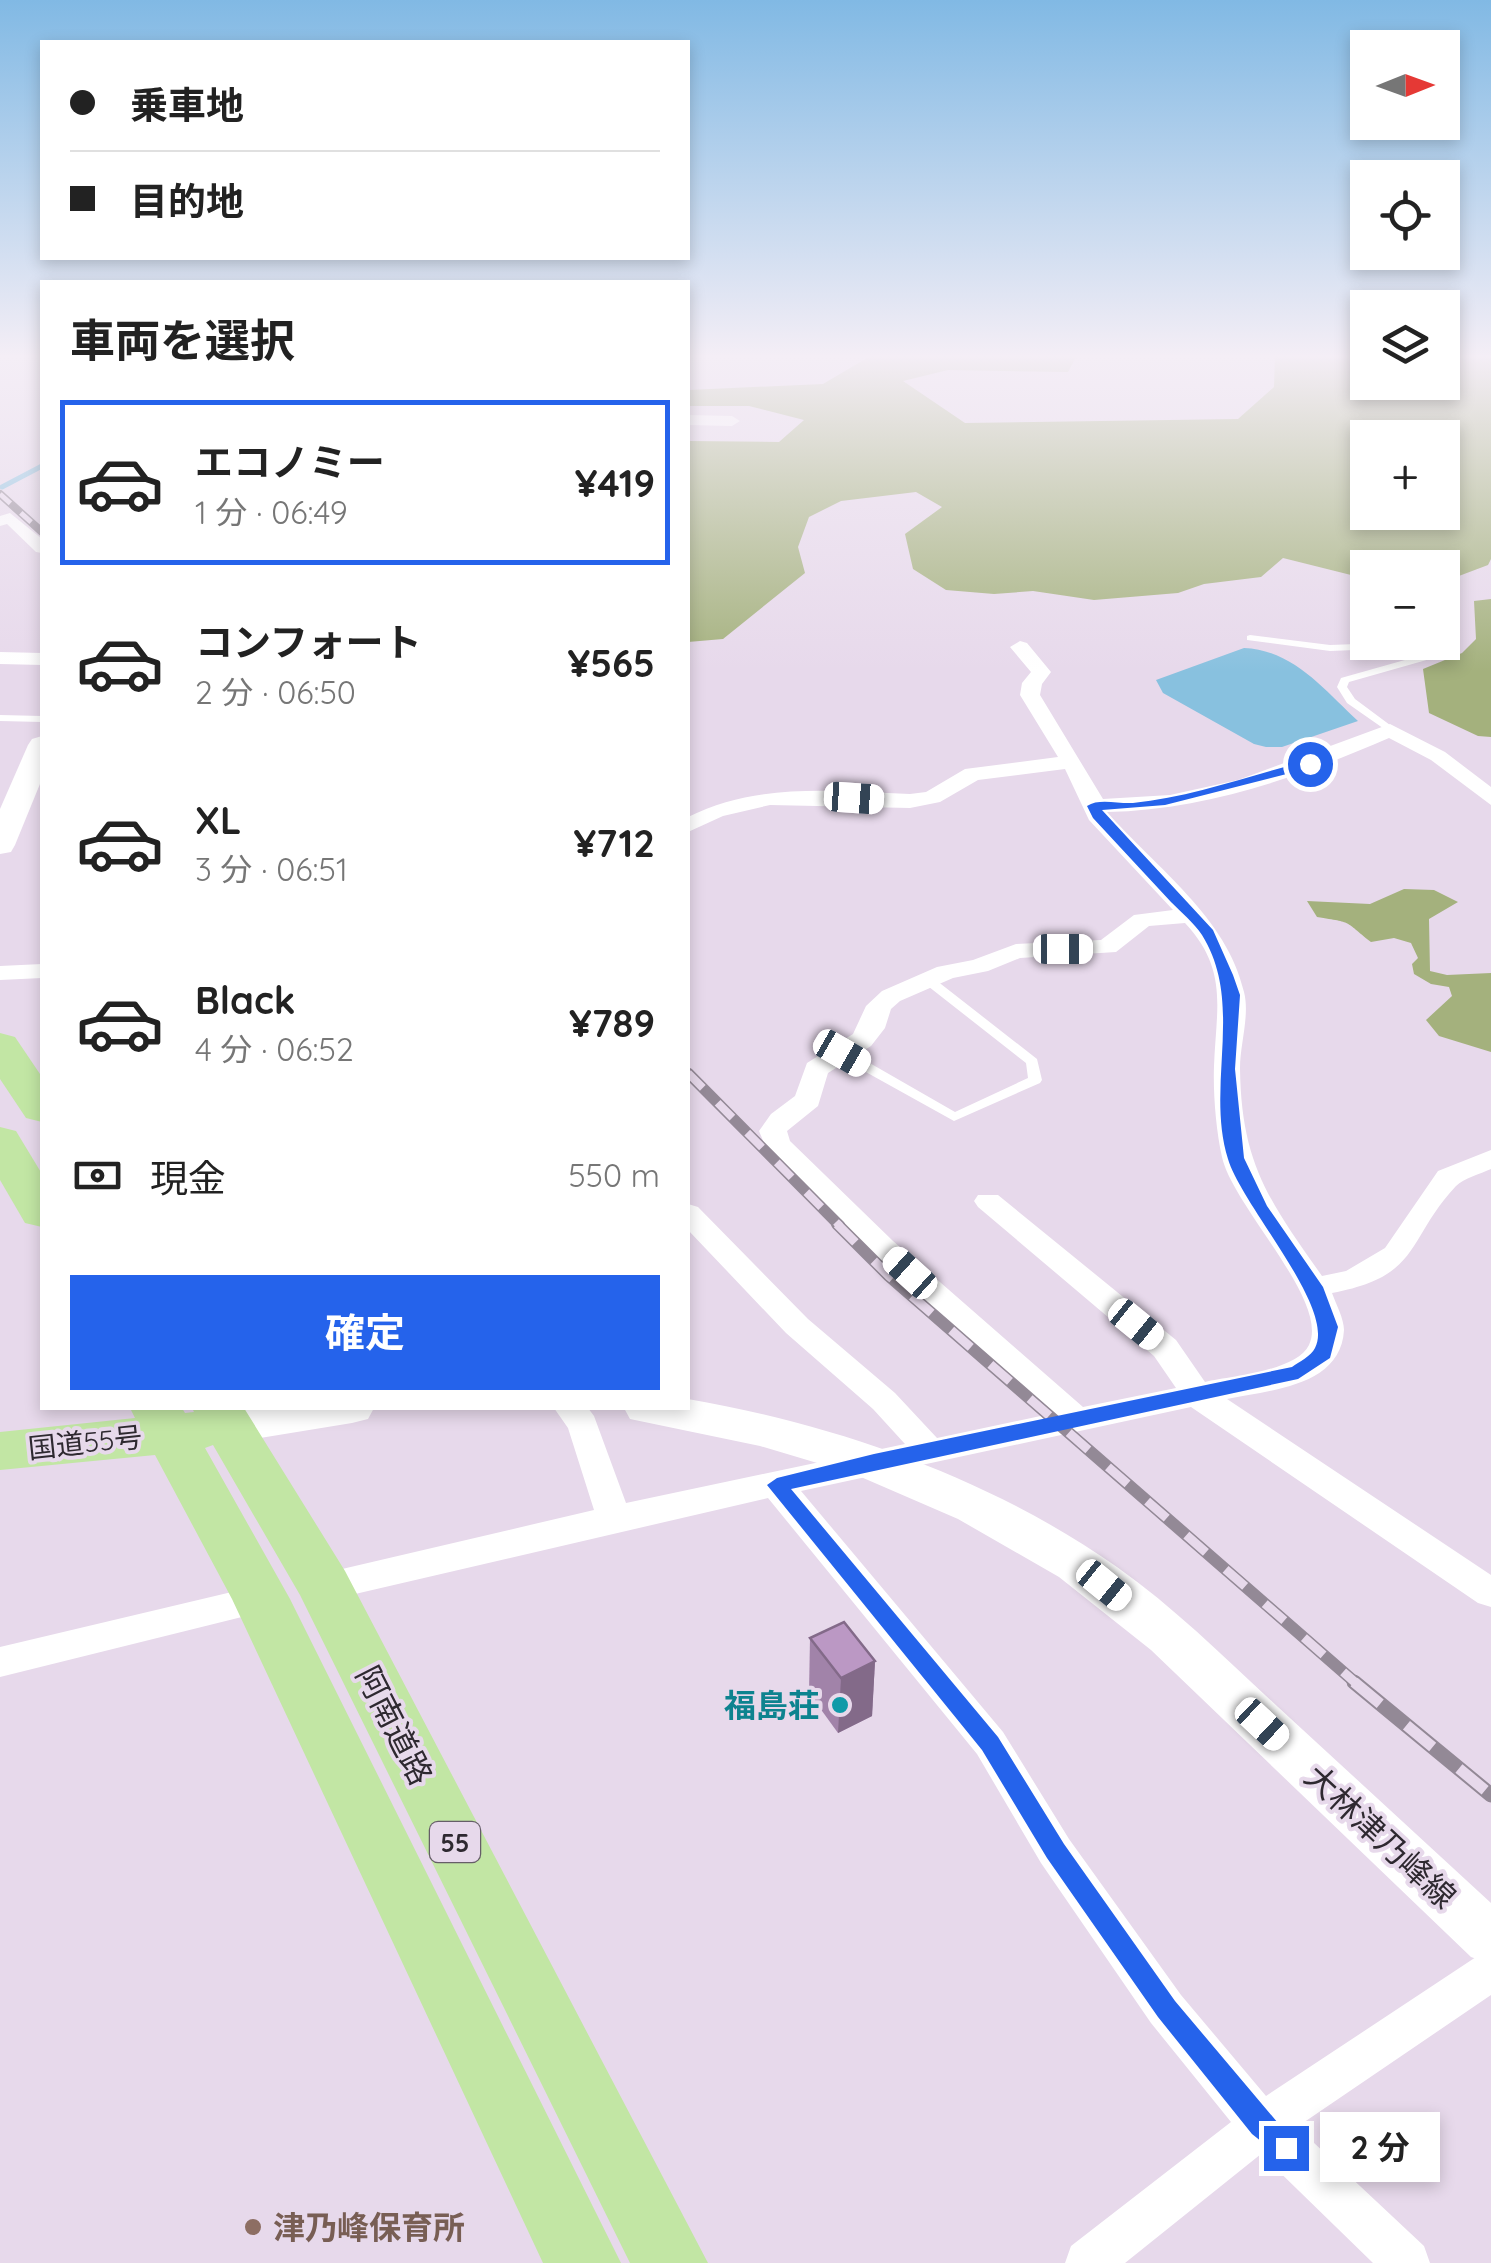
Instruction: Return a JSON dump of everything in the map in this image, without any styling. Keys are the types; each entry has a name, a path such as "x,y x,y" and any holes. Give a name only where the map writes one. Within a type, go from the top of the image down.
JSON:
{"highway":[{"path":"0,1046 40,1107"},
{"path":"0,1141 40,1209"},
{"name":"国道55号","path":"0,1451 194,1419"},
{"name":"阿南道路","path":"194,1419 325,1588 670,2263"},
{"name":"55","path":"194,1419 261,1599 583,2263"}],"main road":[{"path":"0,845 40,750"},
{"path":"194,1419 323,1410"},
{"name":"大林津乃峰線","path":"656,1410 764,1431 874,1461 998,1517 1080,1566 1176,1643 1491,1939"}],"street":[{"path":"0,521 10,518 40,546"},
{"path":"325,1588 614,1518 1298,1373 1323,1353 1329,1327 1314,1287 1258,1207 1236,1158 1227,1069 1232,995 1208,933 1097,815 1089,791 1030,694 1032,683 1041,672 1020,646"},
{"path":"0,658 40,659"},
{"path":"1093,806 1165,802 1268,778 1390,730 1438,756 1491,798"},
{"path":"690,824 774,795 910,801 932,797 973,774 1070,762"},
{"path":"1077,1420 883,1248 777,1144 773,1132 781,1120 808,1100 816,1070 872,1028 879,1006 928,980 1016,951 1107,947 1142,920 1191,915"},
{"path":"0,973 40,972"},
{"path":"1314,1287 1355,1278 1396,1255 1448,1176 1491,1159"},
{"path":"988,1201 1166,1348 1197,1394 1491,1593"},
{"path":"690,1215 797,1326 884,1401 929,1450"},
{"path":"572,1410 583,1424 614,1518"},
{"path":"777,1485 990,1743 1056,1851 1155,1993 1262,2125 1407,2263"},
{"path":"0,1662 261,1599"},
{"path":"1088,2263 1262,2125 1491,1971"}],"lane":[{"path":"1250,638 1350,647"},
{"path":"1390,730 1351,701 1342,687 1345,680 1416,660"},
{"path":"0,718 40,720"},
{"path":"842,1053 954,1117 1036,1080 1032,1062 928,980"}],"green space":[{"path":"690,461 1350,461 1350,530 1460,530 1460,461 1491,461 1491,559 1488,565 1460,576 1460,550 1350,550 1350,575 1283,558 1261,577 1204,584 1178,593 1094,600 1033,591 994,594 946,590 913,569 905,534 942,507 916,492 841,501 809,517 798,547 805,573 723,639 690,642"},
{"path":"1491,599 1491,737 1478,736 1429,713 1423,669 1445,660 1460,660 1460,654 1476,639 1474,601"},
{"path":"1404,889 1434,890 1458,902 1429,919 1430,971 1447,975 1491,973 1491,1052 1439,1036 1426,1020 1452,996 1449,987 1431,984 1414,974 1412,964 1418,958 1411,943 1394,938 1371,942 1347,924 1317,917 1307,901 1370,904"}],"water":[{"path":"1244,648 1262,650 1293,664 1358,721 1282,747 1266,747 1163,693 1156,680"}],"building":[{"path":"844,1622 875,1661 841,1678 810,1638"}],"waterway":[{"path":"2,487 40,467"}],"railway":[{"path":"0,494 40,530"},
{"path":"690,1075 840,1226"},
{"path":"837,1224 889,1276 1357,1684"},
{"path":"1354,1682 1491,1795"}],"place":[{"name":"福島荘","path":"840,1705"},
{"name":"津乃峰保育所","path":"253,2227"}],"route":[{"path":"1286,2148 1262,2125 1166,2009 1056,1851 990,1743 777,1485 874,1461 1298,1373 1323,1353 1329,1327 1314,1287 1258,1207 1236,1158 1227,1069 1232,995 1226,975 1208,933 1097,815 1093,806 1165,802 1285,774 1310,764"}]}
